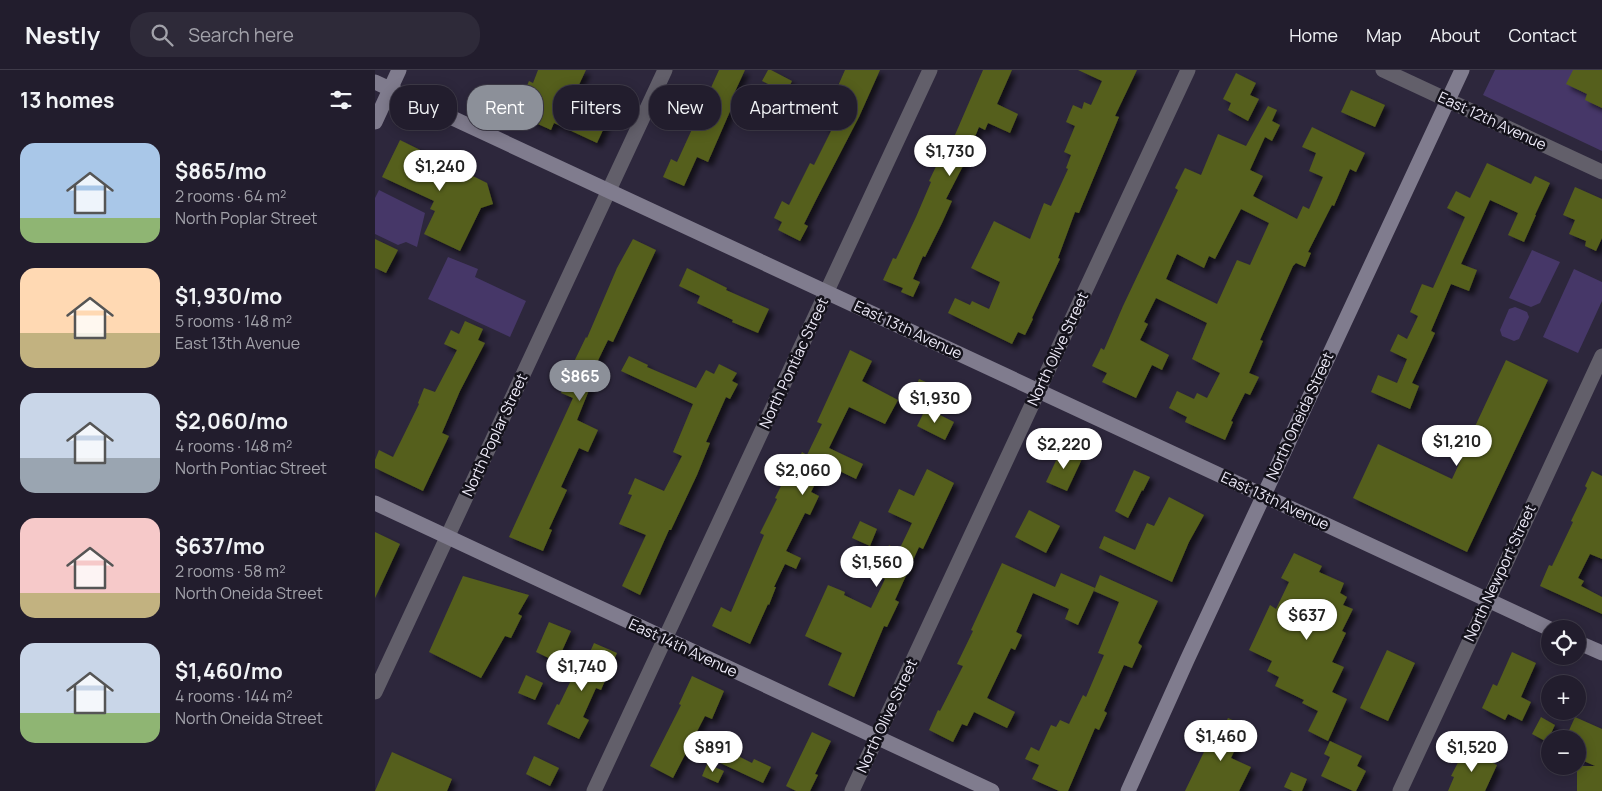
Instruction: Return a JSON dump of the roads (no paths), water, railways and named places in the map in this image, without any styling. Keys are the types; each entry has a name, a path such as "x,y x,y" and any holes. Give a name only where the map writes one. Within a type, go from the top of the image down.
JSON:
{"main road":[{"path":"392,85 399,70"},
{"name":"North Oneida Street","path":"1128,791 1461,70"},
{"name":"East 13th Avenue","path":"375,82 390,89"},
{"path":"375,122 390,89"},
{"name":"East 13th Avenue","path":"457,120 1541,625"},
{"name":"East 14th Avenue","path":"375,504 992,791"},
{"path":"1586,646 1602,653"}],"street":[{"name":"North Poplar Street","path":"375,692 665,70"},
{"name":"North Pontiac Street","path":"594,791 930,70"},
{"name":"North Olive Street","path":"852,791 1188,70"},
{"name":"East 12th Avenue","path":"1383,70 1602,172"},
{"name":"North Newport Street","path":"1400,791 1602,356"}]}
